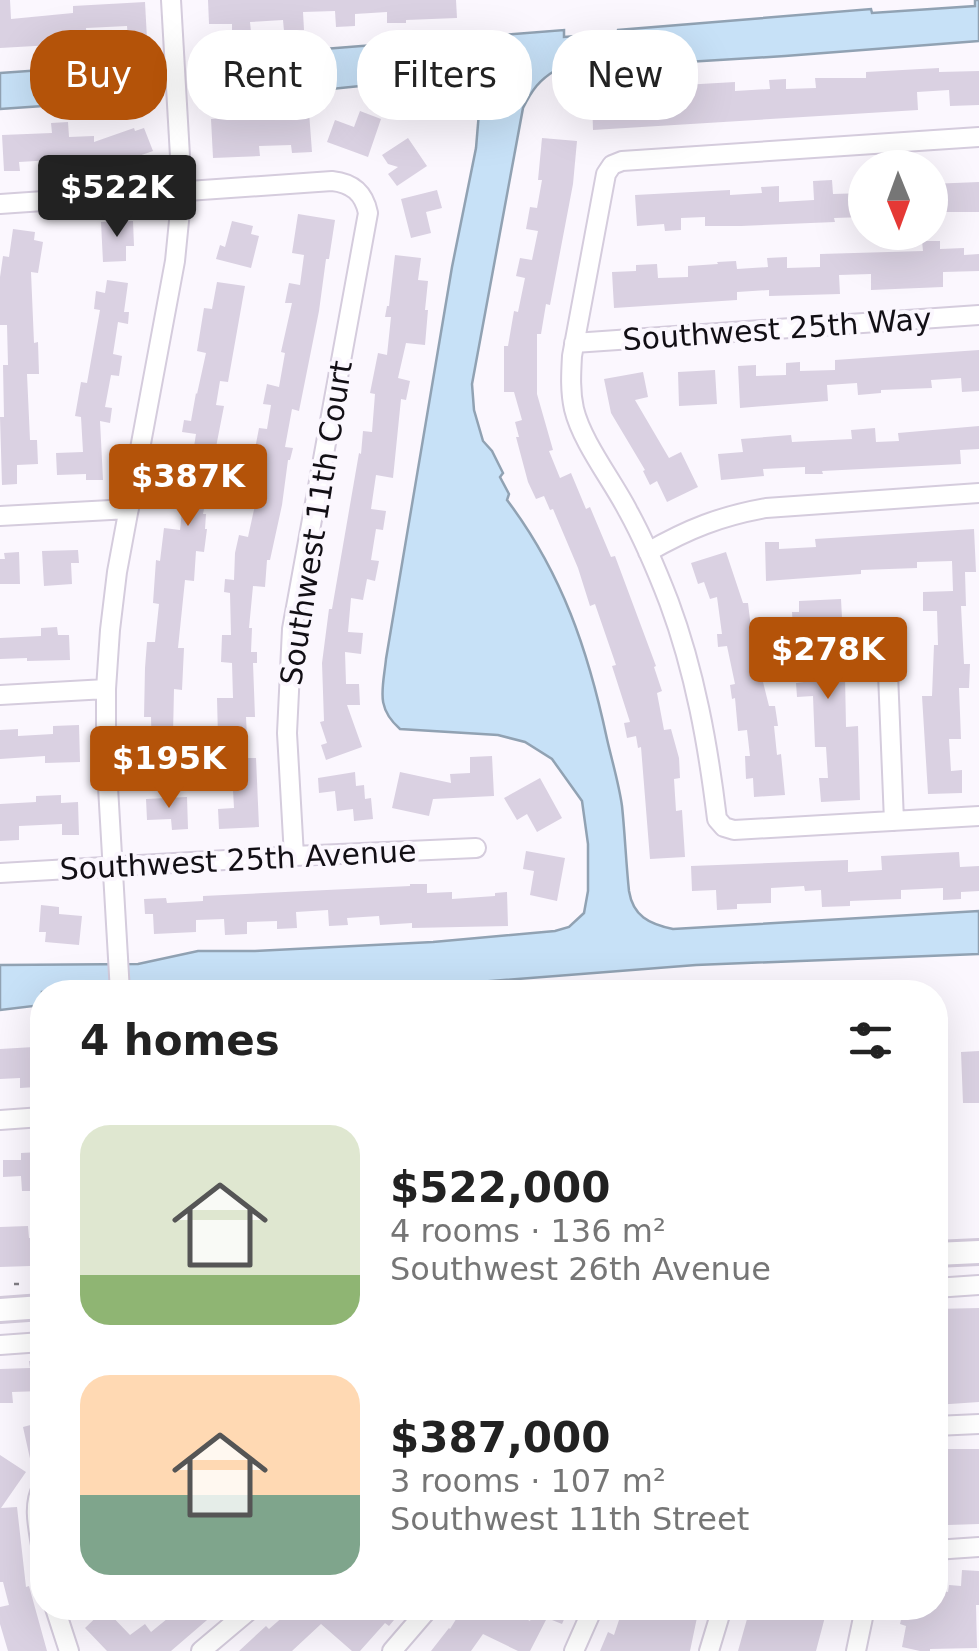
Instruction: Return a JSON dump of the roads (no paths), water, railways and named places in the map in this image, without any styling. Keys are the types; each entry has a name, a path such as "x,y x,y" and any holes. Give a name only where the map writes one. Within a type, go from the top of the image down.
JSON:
{"street":[{"path":"119,980 106,688 110,630 129,509 176,261 182,191 171,0"},
{"path":"979,137 622,161 612,165 606,174 570,381 577,419 648,552 669,604 699,704 717,819 724,827 734,830 979,816"},
{"name":"Southwest 11th Court","path":"182,191 332,181 352,186 360,193 368,213 292,629 287,733 294,856"},
{"path":"0,204 182,191"},
{"name":"Southwest 25th Way","path":"574,343 979,316"},
{"path":"648,552 701,524 766,508 979,493"},
{"path":"0,516 129,509"},
{"path":"887,648 894,821"},
{"path":"0,695 106,688"},
{"name":"Southwest 25th Avenue","path":"0,872 476,848"},
{"path":"0,1120 30,1119"},
{"path":"948,1253 979,1252"},
{"path":"948,1287 979,1285"},
{"path":"0,1310 30,1308"},
{"path":"0,1345 30,1343"},
{"path":"948,1425 979,1424"},
{"path":"948,1549 979,1547"},
{"path":"59,1620 68,1651"},
{"path":"201,1651 238,1620"},
{"path":"392,1651 419,1620"},
{"path":"574,1651 588,1620"},
{"path":"710,1651 719,1620"},
{"path":"856,1651 862,1620"}],"water":[{"path":"975,0 979,0 979,41 698,61 698,30 618,30 871,9 872,13 975,6"},
{"path":"552,31 552,73 532,93 532,33"},
{"path":"357,46 357,86 337,88 337,48"},
{"path":"30,71 30,107 0,109 0,73"},
{"path":"478,120 521,120 472,384 474,410 483,441 503,473 500,477 509,494 507,500 558,584 582,644 619,789 634,907 650,921 673,929 979,911 979,954 696,965 504,980 30,980 30,1006 0,1010 0,965 138,964 198,951 433,942 555,931 569,927 584,913 588,844 582,801 552,759 525,742 498,735 400,729 387,713 382,697 452,267"}]}
